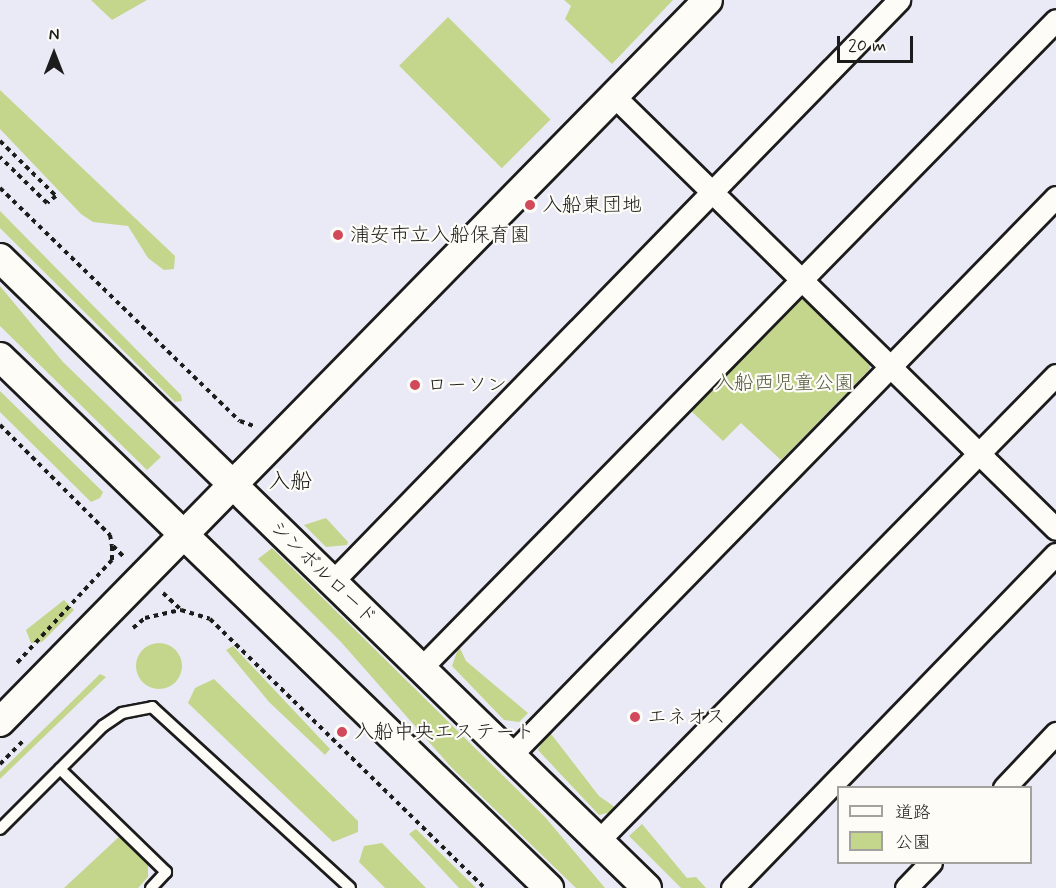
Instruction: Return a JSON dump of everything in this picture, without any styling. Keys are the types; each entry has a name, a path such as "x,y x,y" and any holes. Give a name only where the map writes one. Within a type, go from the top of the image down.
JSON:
{"street":[{"path":"0,722 708,0"},
{"path":"332,582 899,0"},
{"path":"421,668 1056,20"},
{"path":"615,97 1056,529"},
{"path":"511,755 1056,197"},
{"name":"シンボルロード","path":"0,258 647,888"},
{"path":"0,357 549,888"},
{"path":"599,840 1056,375"},
{"path":"732,888 1056,554"},
{"path":"1006,786 1056,733"},
{"path":"906,888 929,864"}],"lane":[{"path":"0,829 60,769 122,713 152,707 350,888"},
{"path":"60,769 166,872 151,888"}],"path":[{"path":"0,141 56,196 47,203 0,157"},
{"path":"0,188 240,422 264,425"},
{"path":"0,425 110,535 112,546 112,560 8,672"},
{"path":"123,638 145,618 163,612 181,610 210,619 485,888"},
{"path":"0,764 33,730"}],"green space":[{"path":"91,0 147,0 112,20"},
{"path":"564,0 673,0 612,64 565,19 571,6"},
{"path":"448,17 551,120 502,168 399,66"},
{"path":"0,90 175,256 174,269 164,270 148,258 128,226 93,222 81,214 0,129"},
{"path":"0,211 181,395 182,401 175,402 0,228"},
{"path":"0,286 63,362 161,457 147,470 0,326"},
{"name":"入船西児童公園","path":"797,296 808,297 870,357 870,369 781,460 741,423 723,441 688,408"},
{"path":"0,391 103,492 100,498 91,502 0,412"},
{"path":"326,518 348,542 347,545 326,547 304,525"},
{"path":"272,548 545,817 605,888 576,888 451,767 341,642 258,559"},
{"path":"64,600 74,610 42,642 31,643 26,630"},
{"path":"159,643 168,644 175,650 181,657 181,675 175,682 168,688 159,689 150,688 143,682 137,675 136,666 137,657 143,650 150,644"},
{"path":"233,646 330,749 325,755 269,702 226,650"},
{"path":"459,646 466,661 528,713 519,722 504,720 452,666"},
{"path":"100,674 106,677 0,779 0,772"},
{"path":"214,679 358,821 358,832 333,842 188,703 195,688"},
{"path":"548,730 599,796 619,810 599,815 538,750"},
{"path":"642,824 687,878 696,877 706,888 681,888 629,836"},
{"path":"416,829 476,888 459,888 409,834"},
{"path":"121,835 148,861 148,877 138,888 64,888"},
{"path":"382,843 426,888 385,888 359,862 364,846"}],"place":[{"name":"入船東団地","path":"530,205"},
{"name":"浦安市立入船保育園","path":"338,235"},
{"name":"ローソン","path":"415,385"},
{"name":"エネオス","path":"635,717"},
{"name":"入船中央エステート","path":"342,732"}],"district":[{"name":"入船","path":"290,483"}]}
